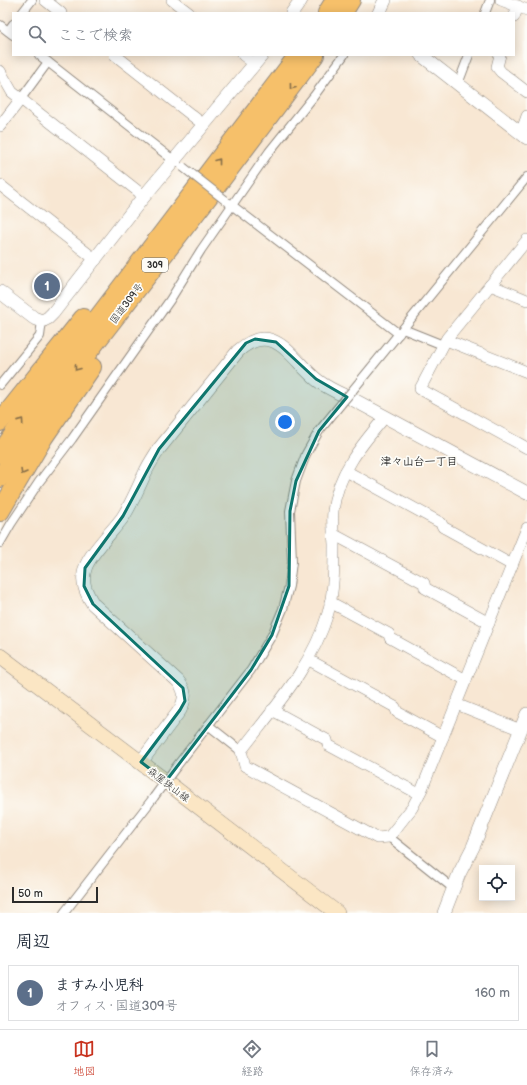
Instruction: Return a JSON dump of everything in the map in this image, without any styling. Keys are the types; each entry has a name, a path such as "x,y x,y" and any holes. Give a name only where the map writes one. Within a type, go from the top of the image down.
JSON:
{"highway":[{"path":"328,12 335,0"},
{"path":"344,12 351,0"},
{"name":"国道309号","path":"0,454 48,383 297,56"},
{"name":"国道309号","path":"0,478 27,436 76,368 314,56"},
{"path":"0,422 31,381 116,278 169,208 197,188"},
{"path":"0,512 44,437 128,316 157,278 191,219"}],"main road":[{"name":"森屋狭山線","path":"0,656 141,762 337,913"}],"street":[{"path":"23,12 32,0"},
{"path":"44,0 60,12"},
{"path":"172,0 188,12"},
{"path":"293,12 300,0"},
{"path":"379,12 385,0"},
{"path":"485,12 490,0"},
{"path":"501,0 523,8 515,16"},
{"path":"0,25 11,30"},
{"path":"40,56 225,200 401,331 445,342 527,372"},
{"path":"116,56 204,125"},
{"path":"0,292 34,318 42,320 53,314 144,196 178,164 204,125 258,60 246,56"},
{"path":"0,543 39,482 72,439 170,300 201,250 269,152 314,96 343,56"},
{"path":"422,56 524,136 527,116"},
{"path":"458,84 469,56"},
{"path":"500,56 497,67 501,72 527,92"},
{"path":"0,126 48,62"},
{"path":"0,71 12,92 20,100 144,196"},
{"path":"64,913 251,670 272,635 283,609 289,586 292,562 290,511 296,481 306,454 319,430 352,392 527,177"},
{"path":"0,185 96,260"},
{"path":"527,240 445,342 420,389 527,448"},
{"path":"490,285 527,300"},
{"path":"0,385 40,336 42,320"},
{"path":"141,762 180,710 185,702 185,694 178,681 93,604 85,591 83,578 85,568 89,560 131,504 150,461 246,343 255,339 267,339 276,342 287,350 316,379 330,389 354,400 527,494"},
{"path":"241,750 309,660 328,613 330,602 334,566 333,511 336,496 346,471 366,438 385,417"},
{"path":"346,471 441,523 443,527 512,565"},
{"path":"389,837 412,808 419,794 527,528"},
{"path":"333,534 424,583 425,588 489,623"},
{"path":"330,602 389,634 390,638 466,680"},
{"path":"309,660 395,707 397,712 443,737"},
{"path":"456,704 520,730"},
{"path":"272,710 327,740 328,745 419,794"},
{"path":"444,913 473,847 527,714"},
{"path":"208,725 241,750 246,766 377,838 389,837 454,889"}],"highlighted area":[{"path":"255,339 276,342 316,379 347,397 319,431 296,481 290,511 289,586 272,635 251,670 166,781 141,762 180,710 185,701 183,688 93,604 84,586 85,568 123,516 159,449 246,343"}],"place":[{"name":"ますみ小児科","path":"47,286"}],"district":[{"name":"津々山台一丁目","path":"419,461"}]}
